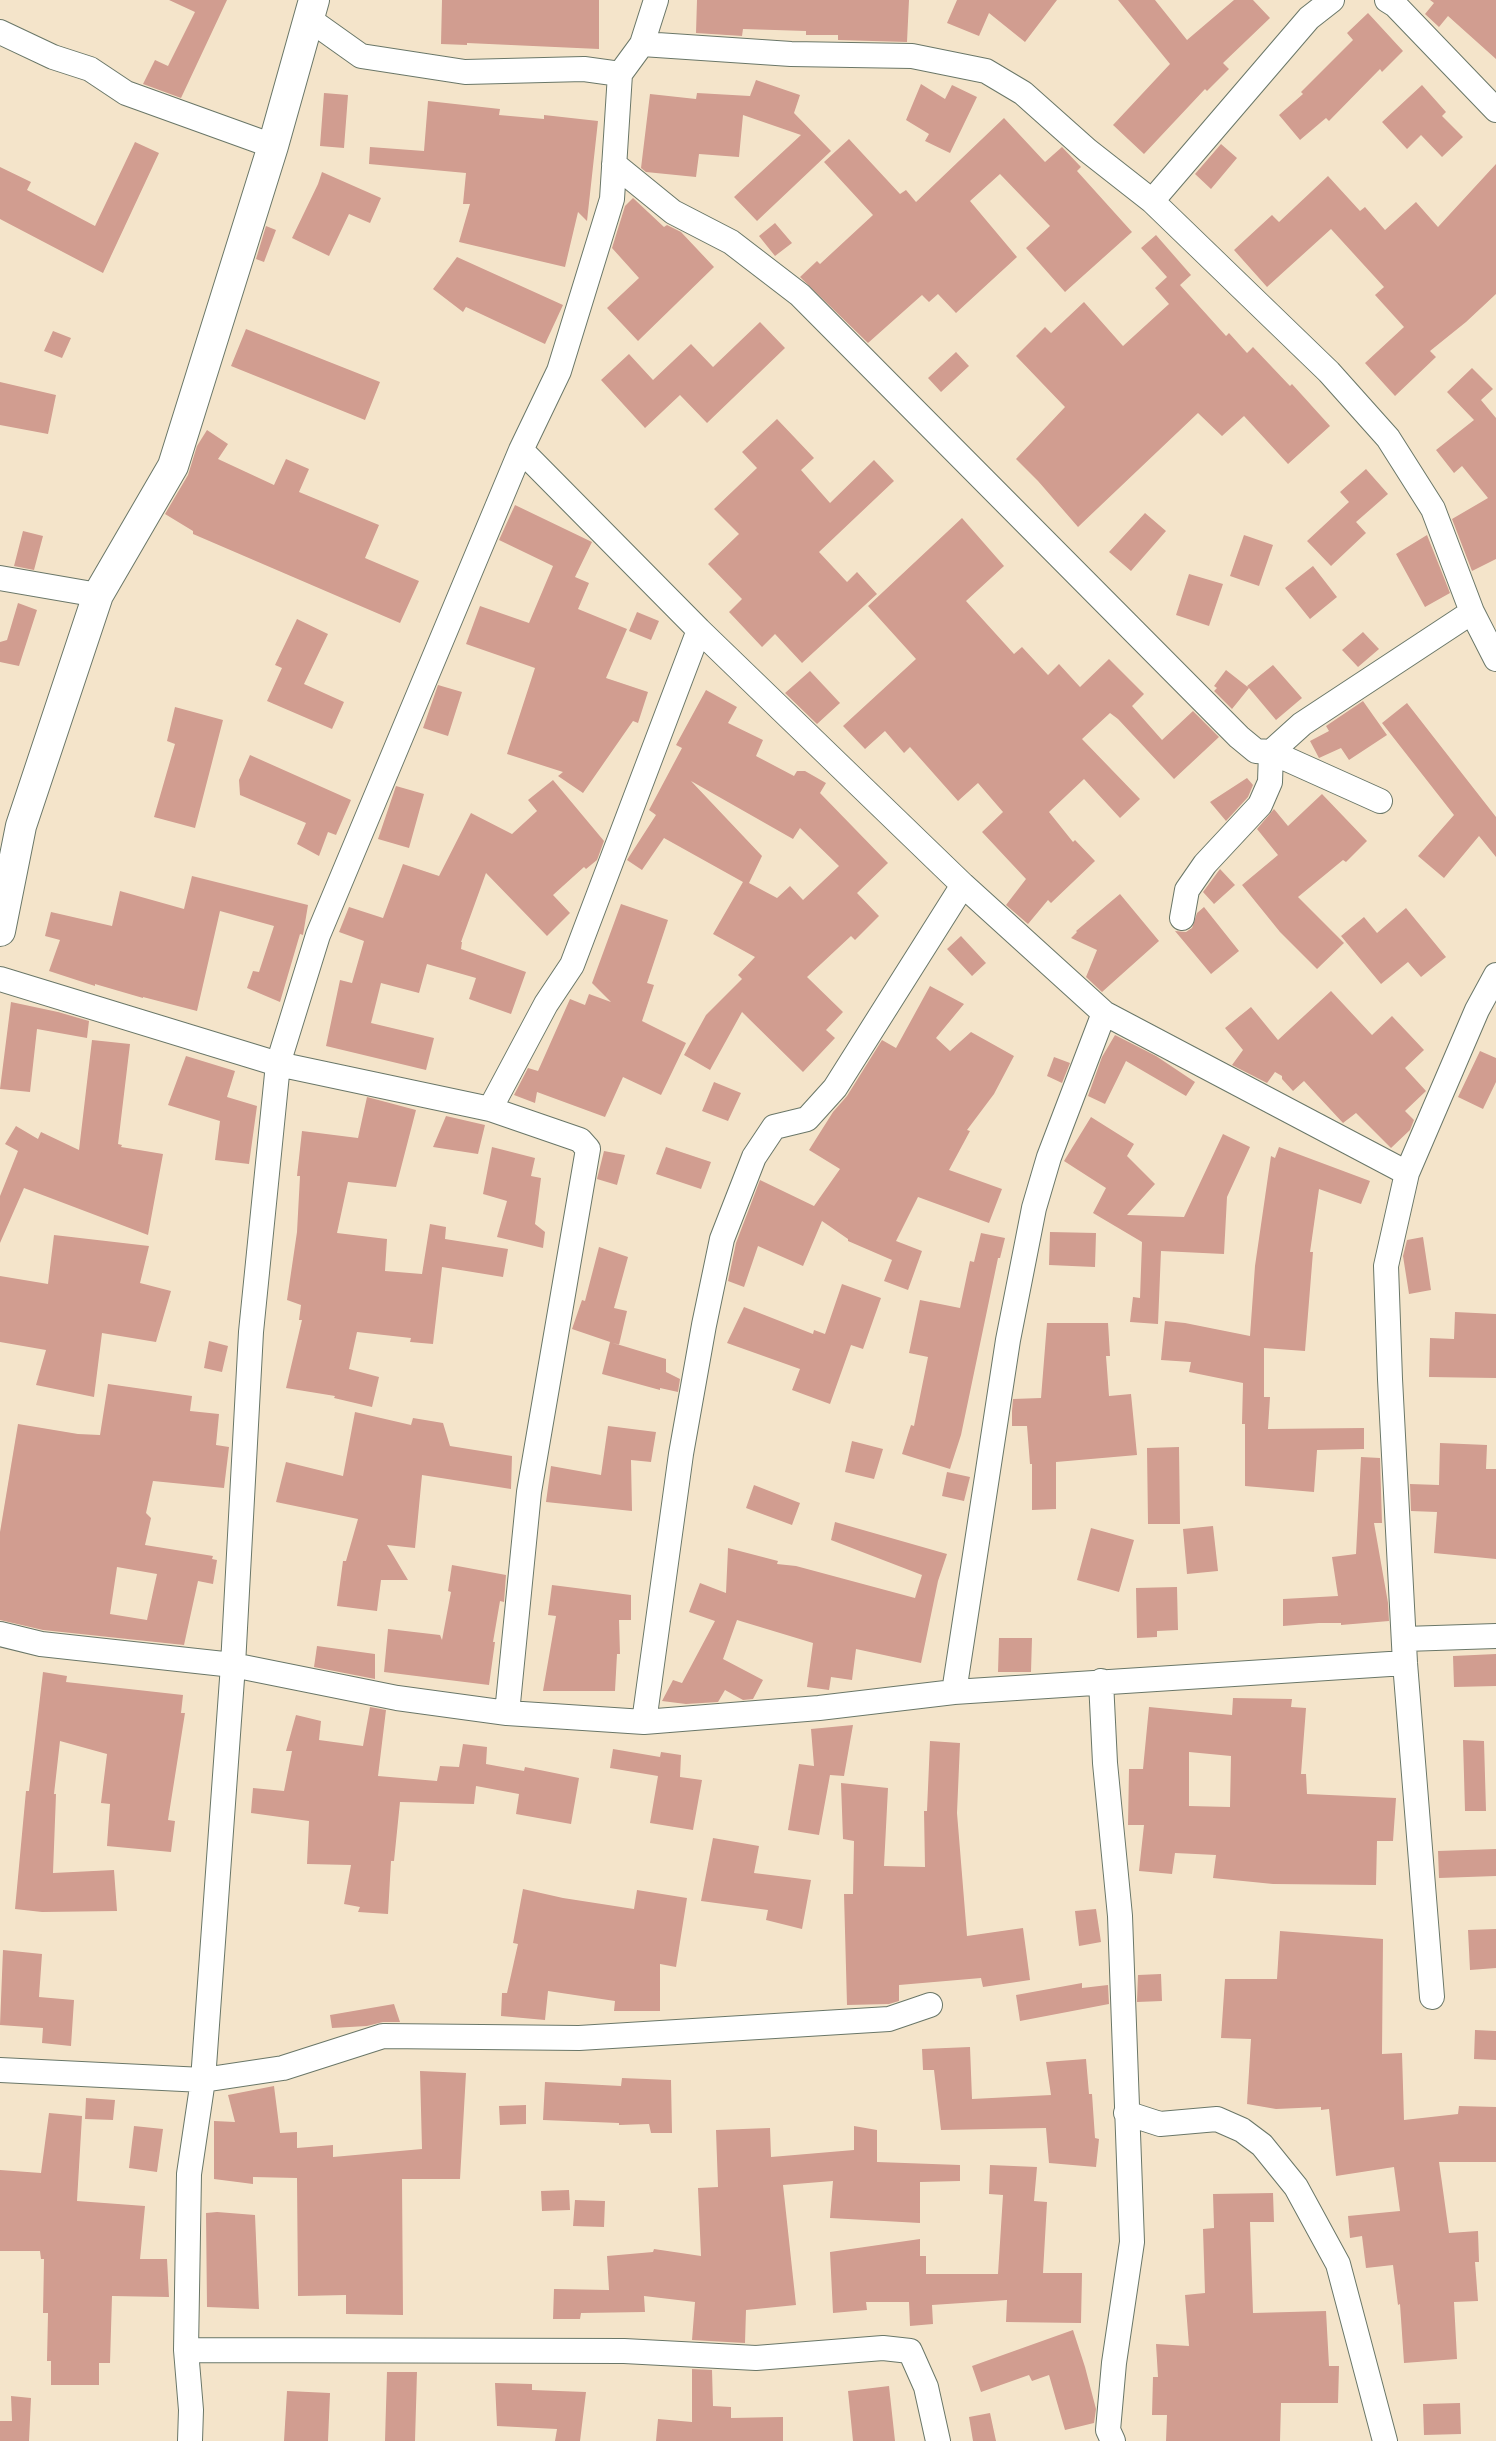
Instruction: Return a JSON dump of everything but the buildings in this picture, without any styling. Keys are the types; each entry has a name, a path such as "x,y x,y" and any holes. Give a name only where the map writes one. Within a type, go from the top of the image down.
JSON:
{"street":[{"path":"190,2441 191,2410 186,2350 189,2174 203,2080 233,1665 251,1332 278,1064 318,934 521,450 559,371 612,199 620,74 642,44 656,0"},
{"path":"1152,201 1309,18 1332,0"},
{"path":"1387,0 1395,5 1496,110"},
{"path":"0,931 11,833 98,596 173,466 273,146 312,9 361,56 465,72 584,69 620,74"},
{"path":"0,32 53,57 90,69 126,93 273,146"},
{"path":"642,44 791,54 912,56 986,71 1023,93 1087,150 1152,201 1329,372 1388,438 1432,509 1472,612 1496,659"},
{"path":"614,164 673,212 730,242 800,295 1239,738 1256,751 1271,752 1380,801"},
{"path":"521,450 699,630 963,885 1104,1013 1407,1173"},
{"path":"0,578 98,596"},
{"path":"1182,918 1187,890 1205,864 1260,805 1270,782 1271,752 1302,724 1472,612"},
{"path":"490,1109 546,1004 572,965 699,630"},
{"path":"644,1722 681,1454 722,1239 754,1157 774,1126 807,1119 835,1088 963,885"},
{"path":"1432,1997 1405,1651 1386,1266 1407,1173 1487,1014 1496,975"},
{"path":"0,979 278,1064 490,1109 580,1140 588,1149 530,1492 507,1713"},
{"path":"954,1692 1006,1352 1034,1208 1049,1157 1104,1013"},
{"path":"0,1634 41,1644 233,1665 397,1698 507,1713 644,1722 819,1708 954,1692 1101,1682 1405,1651 1496,1636"},
{"path":"1101,1682 1105,1763 1120,1916 1132,2242 1114,2363 1108,2430 1113,2441"},
{"path":"0,2070 203,2080 283,2068 383,2036 603,2036 889,2019 930,2005"},
{"path":"1126,2113 1160,2124 1217,2119 1242,2130 1262,2145 1296,2187 1338,2264 1385,2441"},
{"path":"186,2350 624,2351 756,2358 883,2348 910,2351 926,2387 938,2441"}]}
